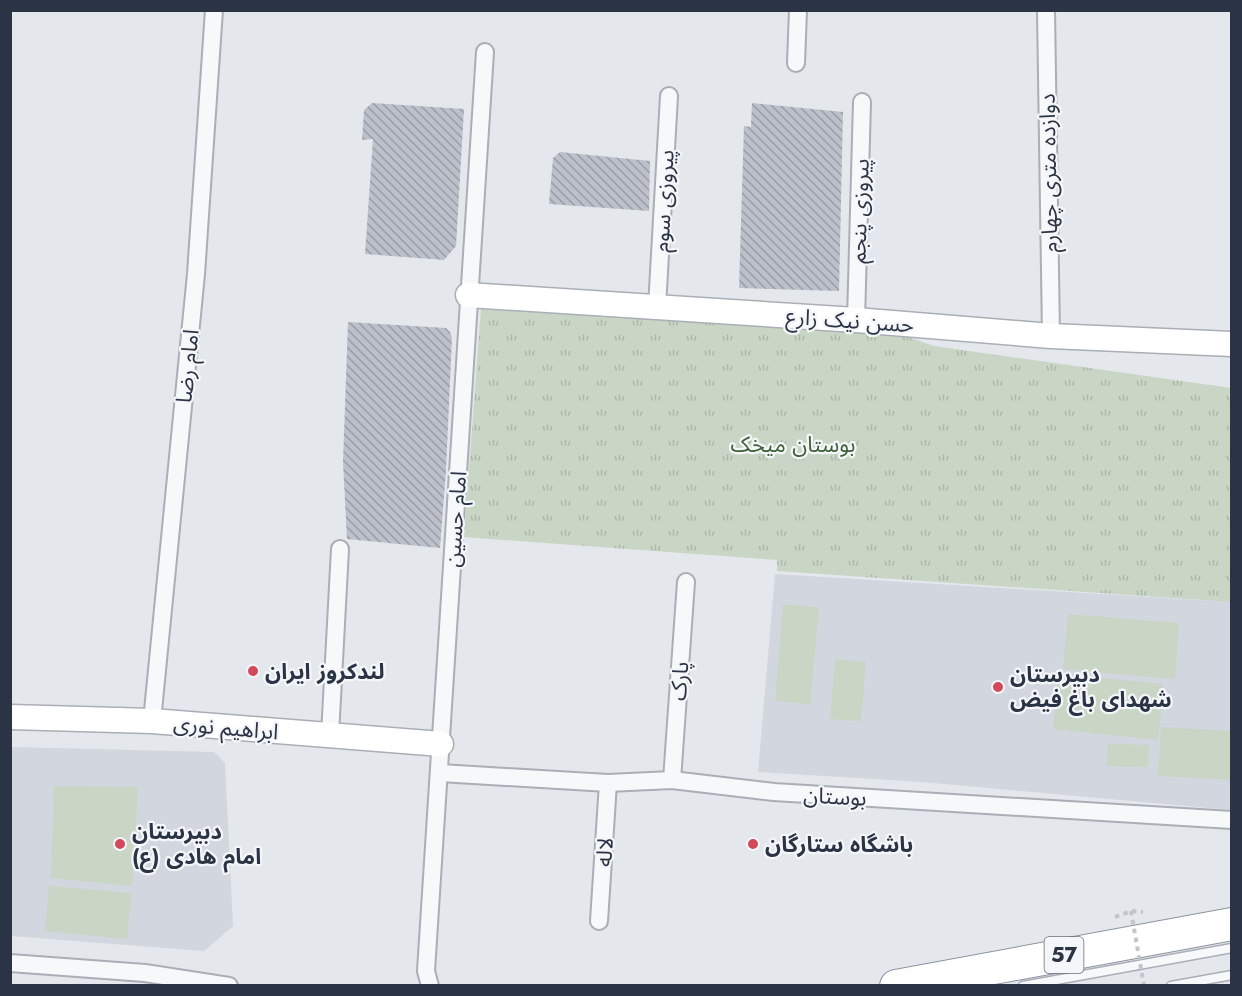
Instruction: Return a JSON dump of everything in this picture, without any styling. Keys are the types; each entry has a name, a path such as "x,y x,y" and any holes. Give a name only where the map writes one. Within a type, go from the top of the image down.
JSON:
{"highway":[{"name":"57","path":"896,986 1232,924"}],"street":[{"name":"امام رضا","path":"152,721 196,274 214,10"},
{"path":"795,63 798,10"},
{"name":"دوازده متری چهارم","path":"1046,10 1051,336"},
{"name":"امام حسین","path":"430,986 426,971 485,52"},
{"name":"پیروزی سوم","path":"657,307 669,96"},
{"name":"پیروزی پنجم","path":"856,320 862,102"},
{"name":"حسن نیک زارع","path":"468,295 856,320 1051,336 1232,344"},
{"path":"330,735 340,549"},
{"name":"پارک","path":"672,780 686,582"},
{"name":"ابراهیم نوری","path":"10,717 152,721 441,744"},
{"name":"بوستان","path":"440,773 608,783 672,780 774,792 1232,820"},
{"name":"لاله","path":"599,921 608,783"},
{"path":"10,963 229,986"}],"lane":[{"path":"1023,986 1232,948"},
{"path":"1171,986 1232,975"}],"path":[{"path":"1131,911 1144,986"}],"shaded area":[{"name":"دبیرستان شهدای باغ فیض","path":"775,574 1231,602 1231,810 923,782 758,772"},
{"name":"دبیرستان امام هادی (ع)","path":"11,747 214,752 225,763 233,926 204,951 11,936"}],"green space":[{"name":"بوستان میخک","path":"481,308 899,334 934,346 1231,388 1231,602 777,571 777,560 464,537"},
{"path":"783,604 819,607 810,704 775,701"},
{"path":"1068,614 1179,623 1175,679 1063,669"},
{"path":"835,659 866,662 861,721 830,719"},
{"path":"1058,674 1163,684 1158,740 1053,729"},
{"path":"1161,727 1231,731 1231,780 1158,776"},
{"path":"1108,744 1149,745 1148,767 1107,766"},
{"path":"54,786 138,787 132,886 51,878"},
{"path":"49,886 131,893 127,939 45,931"}],"building":[{"path":"372,103 464,109 456,246 444,260 365,254 373,139 362,140 364,110"},
{"path":"752,103 843,112 839,291 739,288 744,126 751,127"},
{"path":"560,152 650,161 649,211 549,204 553,158"},
{"path":"348,322 446,328 450,332 452,338 446,470 440,548 347,539 343,462"}],"place":[{"name":"لندکروز ایران","path":"253,671"},
{"name":"دبیرستان شهدای باغ فیض","path":"998,687"},
{"name":"دبیرستان امام هادی (ع)","path":"120,844"},
{"name":"باشگاه ستارگان","path":"753,844"}]}
